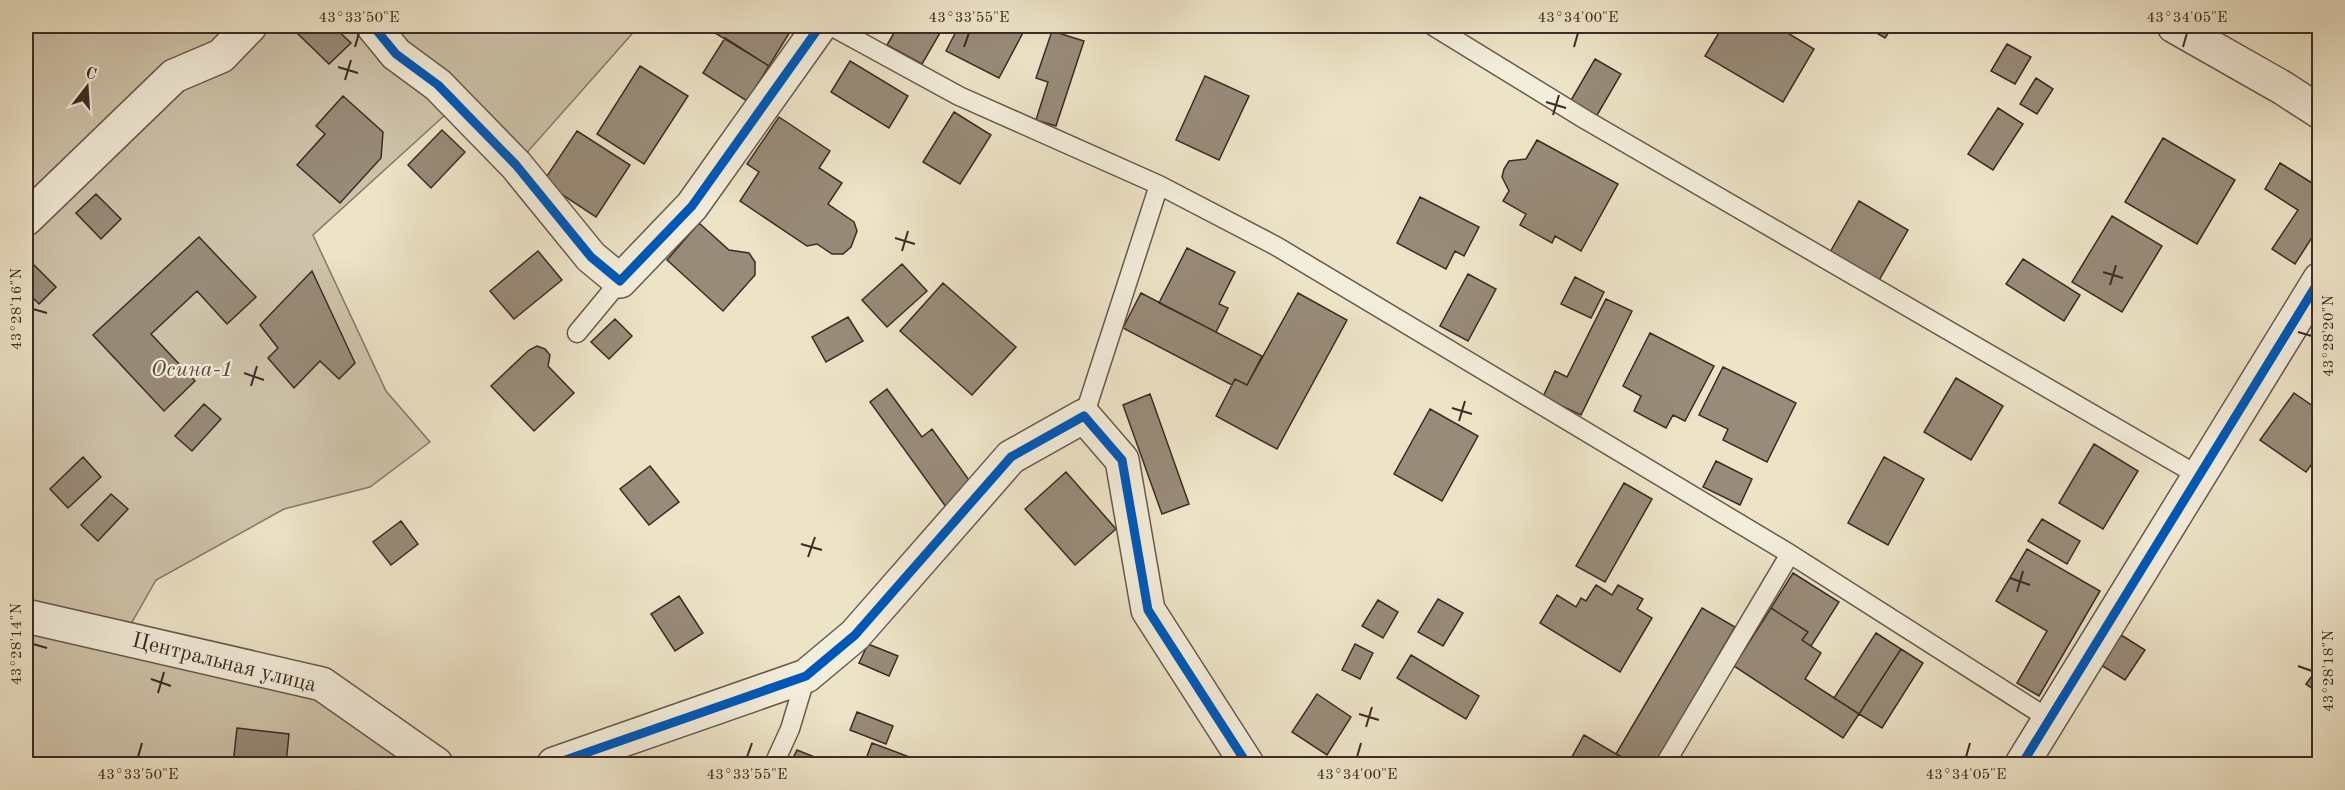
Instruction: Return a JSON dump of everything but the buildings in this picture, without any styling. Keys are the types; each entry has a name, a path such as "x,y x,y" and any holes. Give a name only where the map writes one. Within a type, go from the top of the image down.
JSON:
{"street":[{"path":"26,219 174,76 220,56 250,26"},
{"path":"373,26 396,54 438,85 516,165 591,257 620,281 692,206 820,26"},
{"path":"2174,26 2283,88 2319,112"},
{"path":"2022,765 2319,279"},
{"path":"554,765 806,676 855,635 1011,457 1084,416 1122,460 1149,610 1237,759"},
{"name":"Центральная улица","path":"26,616 322,684 436,765"}],"lane":[{"path":"831,26 959,96 1159,184 1276,246 1790,554 2049,719"},
{"path":"1433,26 1586,120 2199,476"},
{"path":"1084,416 1159,184"},
{"path":"577,333 620,281"},
{"path":"1665,765 1790,554"},
{"path":"774,765 790,729 806,676"}],"green space":[{"name":"Осина-1","path":"26,26 639,26 516,165 456,105 313,235 386,391 430,442 370,487 284,509 156,580 123,638 322,684 436,764 26,764"}],"cycle path":[{"path":"373,26 396,54 438,85 516,165 591,257 620,281 692,206 820,26"},
{"path":"2022,764 2320,279"},
{"path":"554,764 806,676 855,635 1011,457 1084,416 1122,460 1148,610 1247,764"}]}
